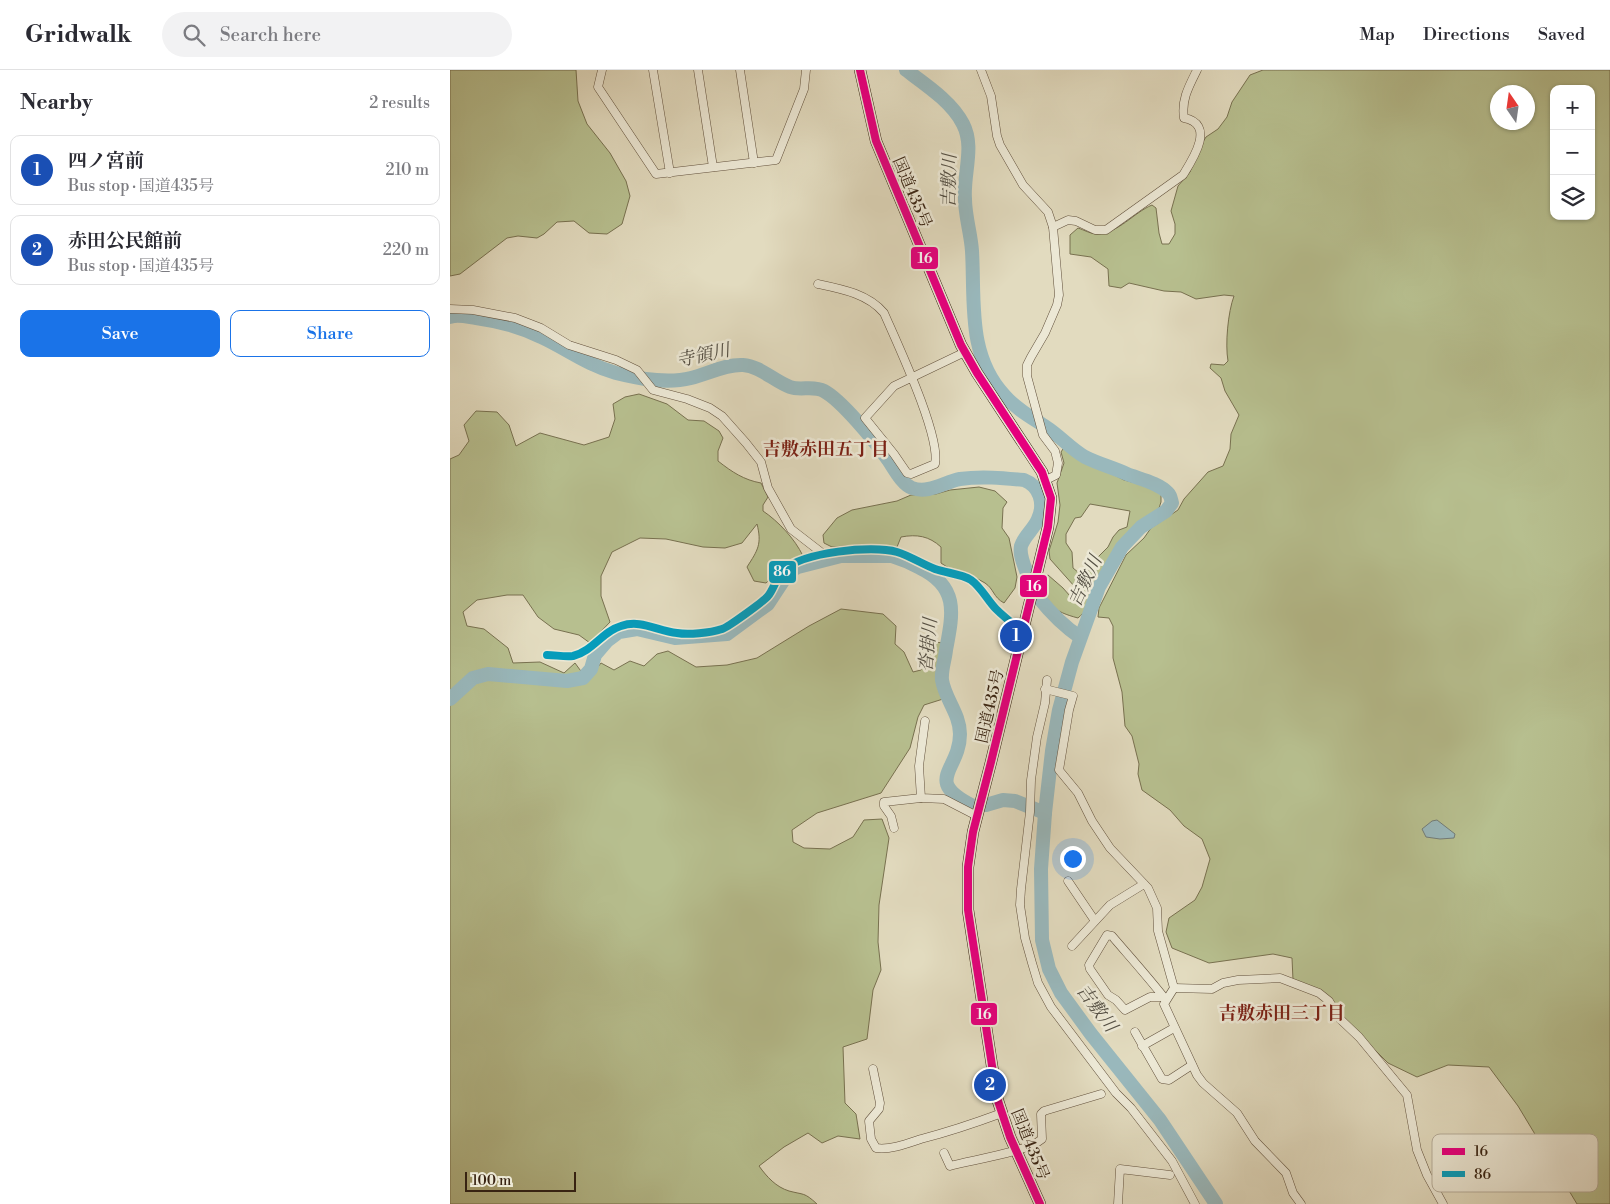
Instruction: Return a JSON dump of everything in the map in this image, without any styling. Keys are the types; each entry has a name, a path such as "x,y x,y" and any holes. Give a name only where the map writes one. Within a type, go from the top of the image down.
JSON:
{"highway":[{"name":"国道435号","path":"860,70 876,141 965,352 1034,458 1046,480 1050,498 1048,527 992,762 977,816 968,867 968,910 995,1084 1002,1113 1040,1204"}],"street":[{"path":"602,70 598,87 656,174 776,160 804,89 806,70"},
{"path":"653,70 670,173"},
{"path":"698,70 713,167"},
{"path":"740,70 754,163"},
{"path":"981,70 991,96 1000,145 1023,185 1041,202 1048,212 1053,227 1059,289 1057,305 1045,333 1027,365 1027,376 1041,429 1043,435 1055,451 1058,463 1056,474 1046,480"},
{"path":"1053,227 1068,220 1076,221 1095,230 1106,230 1183,175 1198,145 1201,130 1199,125 1184,118 1183,109 1186,92 1196,70"},
{"path":"818,284 850,291 878,307 884,313 911,376 933,435 935,464 911,474 906,474 894,454 865,418 894,386 911,376 965,352"},
{"path":"450,310 473,310 515,318 541,328 570,345 616,360 637,370 653,390 687,399 710,408 722,416 761,462 768,488 791,528 822,553"},
{"path":"547,654 572,656 593,646 611,631 629,624 645,625 676,634 724,629 768,596 784,570 795,563 814,558 822,553 836,551 882,550 897,552 935,569 972,580 996,609 1022,631"},
{"path":"1047,680 1049,689 1037,737 1031,780 1031,803 1024,852 1020,905 1038,984 1057,1015 1116,1094 1131,1108 1172,1161 1195,1204"},
{"path":"1049,689 1073,696 1059,770 1078,793 1092,821 1110,848 1148,888 1157,908 1158,931 1174,988"},
{"path":"921,798 919,760 925,721"},
{"path":"894,828 891,816 884,806 884,802 921,798 944,799 977,816"},
{"path":"1068,881 1096,921"},
{"path":"1072,946 1110,905 1144,884"},
{"path":"1107,935 1112,936 1165,999 1150,997 1125,1010 1116,1000 1108,995 1089,965 1107,935"},
{"path":"1174,988 1212,989 1223,983 1238,980 1280,978 1319,993 1329,1001 1340,1019 1359,1037 1407,1095 1417,1150 1432,1184"},
{"path":"1174,988 1165,999 1164,1004 1196,1075 1237,1113 1255,1141 1286,1173 1293,1193 1301,1204"},
{"path":"1142,1046 1174,1028"},
{"path":"1135,1032 1162,1079 1169,1080 1192,1065"},
{"path":"873,1069 880,1104 879,1109 869,1121 871,1139 876,1148 883,1149 903,1145 1002,1113"},
{"path":"944,1153 950,1166 1037,1143 1042,1139 1042,1114 1044,1111 1100,1094"},
{"path":"1118,1204 1121,1166 1160,1178 1170,1175"},
{"path":"1436,1192 1443,1204"}],"green space":[{"path":"450,70 576,70 578,101 587,124 610,153 626,181 630,196 622,224 607,234 589,233 574,221 557,222 537,238 518,236 507,238 460,274 450,276"},
{"path":"1263,70 1610,70 1610,1204 1577,1204 1570,1192 1598,1192 1598,1134 1535,1134 1518,1106 1489,1067 1448,1065 1417,1077 1388,1063 1344,1019 1332,999 1293,980 1292,958 1273,954 1209,963 1172,948 1166,932 1169,918 1195,900 1202,887 1210,859 1202,839 1184,826 1170,810 1142,790 1138,774 1139,764 1132,736 1125,726 1122,692 1113,658 1113,626 1109,618 1098,617 1099,608 1126,555 1144,538 1151,528 1178,510 1184,499 1208,472 1223,466 1230,449 1231,434 1239,415 1225,391 1221,378 1210,368 1211,364 1224,365 1228,361 1228,328 1234,296 1224,295 1196,299 1181,292 1164,291 1129,283 1121,288 1109,286 1108,269 1091,257 1070,254 1070,235 1078,228 1090,233 1105,233 1152,205 1156,208 1162,244 1169,244 1175,234 1175,224 1171,211 1178,186 1190,172 1199,148 1206,137 1218,129 1227,117 1232,102 1250,75"},
{"path":"639,394 667,404 688,420 704,421 719,431 723,438 718,451 718,461 738,475 761,483 768,497 763,505 763,511 786,531 803,556 789,562 766,583 754,581 747,567 758,547 757,524 742,543 725,548 703,547 666,539 640,538 612,552 601,576 601,596 610,622 590,643 579,635 554,629 538,617 523,595 507,595 477,600 463,612 467,626 484,629 508,648 513,663 540,662 564,673 575,663 583,674 590,677 601,663 614,670 630,661 644,666 657,654 668,651 696,667 727,665 757,658 841,609 883,614 896,626 895,644 904,652 913,672 921,670 923,653 935,642 943,643 937,681 943,699 924,705 918,717 910,748 881,793 817,813 792,830 793,842 804,848 830,849 853,837 864,820 882,819 889,838 879,905 878,942 881,970 873,990 867,1039 843,1047 845,1103 856,1114 860,1139 838,1136 822,1143 808,1133 784,1147 759,1166 780,1187 806,1196 817,1204 450,1204 450,459 459,455 469,441 464,425 476,411 497,412 509,425 516,446 540,433 584,445 609,437 615,419 613,404 625,397"},
{"path":"1065,446 1080,457 1124,480 1147,486 1161,494 1158,511 1139,523 1117,548 1100,578 1091,604 1078,618 1056,610 1051,606 1044,595 1041,579 1048,575 1070,596 1075,587 1050,559 1049,551 1058,522 1060,505 1057,483 1064,463 1061,452","holes":["1090,504 1130,511 1127,527 1119,530 1089,571 1079,573 1073,568 1072,552 1066,543 1066,534 1075,518 1081,517"]},
{"path":"979,487 995,491 1007,502 1003,508 1002,528 1009,538 1017,577 1015,588 1004,603 985,583 941,563 941,547 927,538 918,536 901,537 897,547 858,545 832,547 824,543 823,535 837,518 852,510 897,501 911,495 936,494 950,490"}],"water":[{"path":"1437,820 1455,834 1454,838 1426,837 1422,829 1432,821"}],"waterway":[{"name":"吉敷川","path":"906,70 952,108 963,124 966,133 968,151 965,205 972,251 975,327 978,345 992,379 1004,395 1014,404 1080,454 1154,484 1169,494 1171,498 1172,503 1166,511 1141,527 1122,547 1099,587 1072,662 1059,710 1045,813 1041,869 1042,940 1049,969 1061,993 1091,1034 1160,1120 1216,1204"},
{"name":"寺領川","path":"450,317 466,316 517,327 533,333 596,366 634,377 673,381 723,368 743,365 755,368 790,387 820,389 848,411 874,441 901,479 912,488 930,489 954,480 968,478 1024,480 1034,487 1040,496 1041,502 1038,519 1021,546 1022,558 1028,576"},
{"name":"沓掛川","path":"450,699 473,678 488,674 567,681 583,678 591,669 595,655 607,641 619,632 637,629 675,638 727,634 768,604 789,572 798,567 841,556 892,556 933,575 942,584 950,602 950,624 942,680 958,720 960,734 958,747 947,774 946,782 949,789 973,806"},
{"name":"寺領川","path":"1038,597 1057,618 1080,637"},
{"name":"沓掛川","path":"986,805 1003,800 1015,801 1045,813"}],"transit line":[{"name":"16","path":"860,70 876,141 961,345 977,373 1042,472 1051,498 1048,527 973,832 968,867 968,910 997,1098 1010,1137 1040,1204"},
{"name":"86","path":"547,655 573,656 586,650 609,632 628,624 642,625 682,634 705,633 722,629 765,599 781,573 793,564 822,555 871,549 897,552 935,569 971,580 993,606 1022,631"}],"place":[{"name":"四ノ宮前","path":"1016,636"},
{"name":"赤田公民館前","path":"990,1085"}],"district":[{"name":"吉敷赤田五丁目","path":"826,449"},
{"name":"吉敷赤田三丁目","path":"1282,1013"}]}
